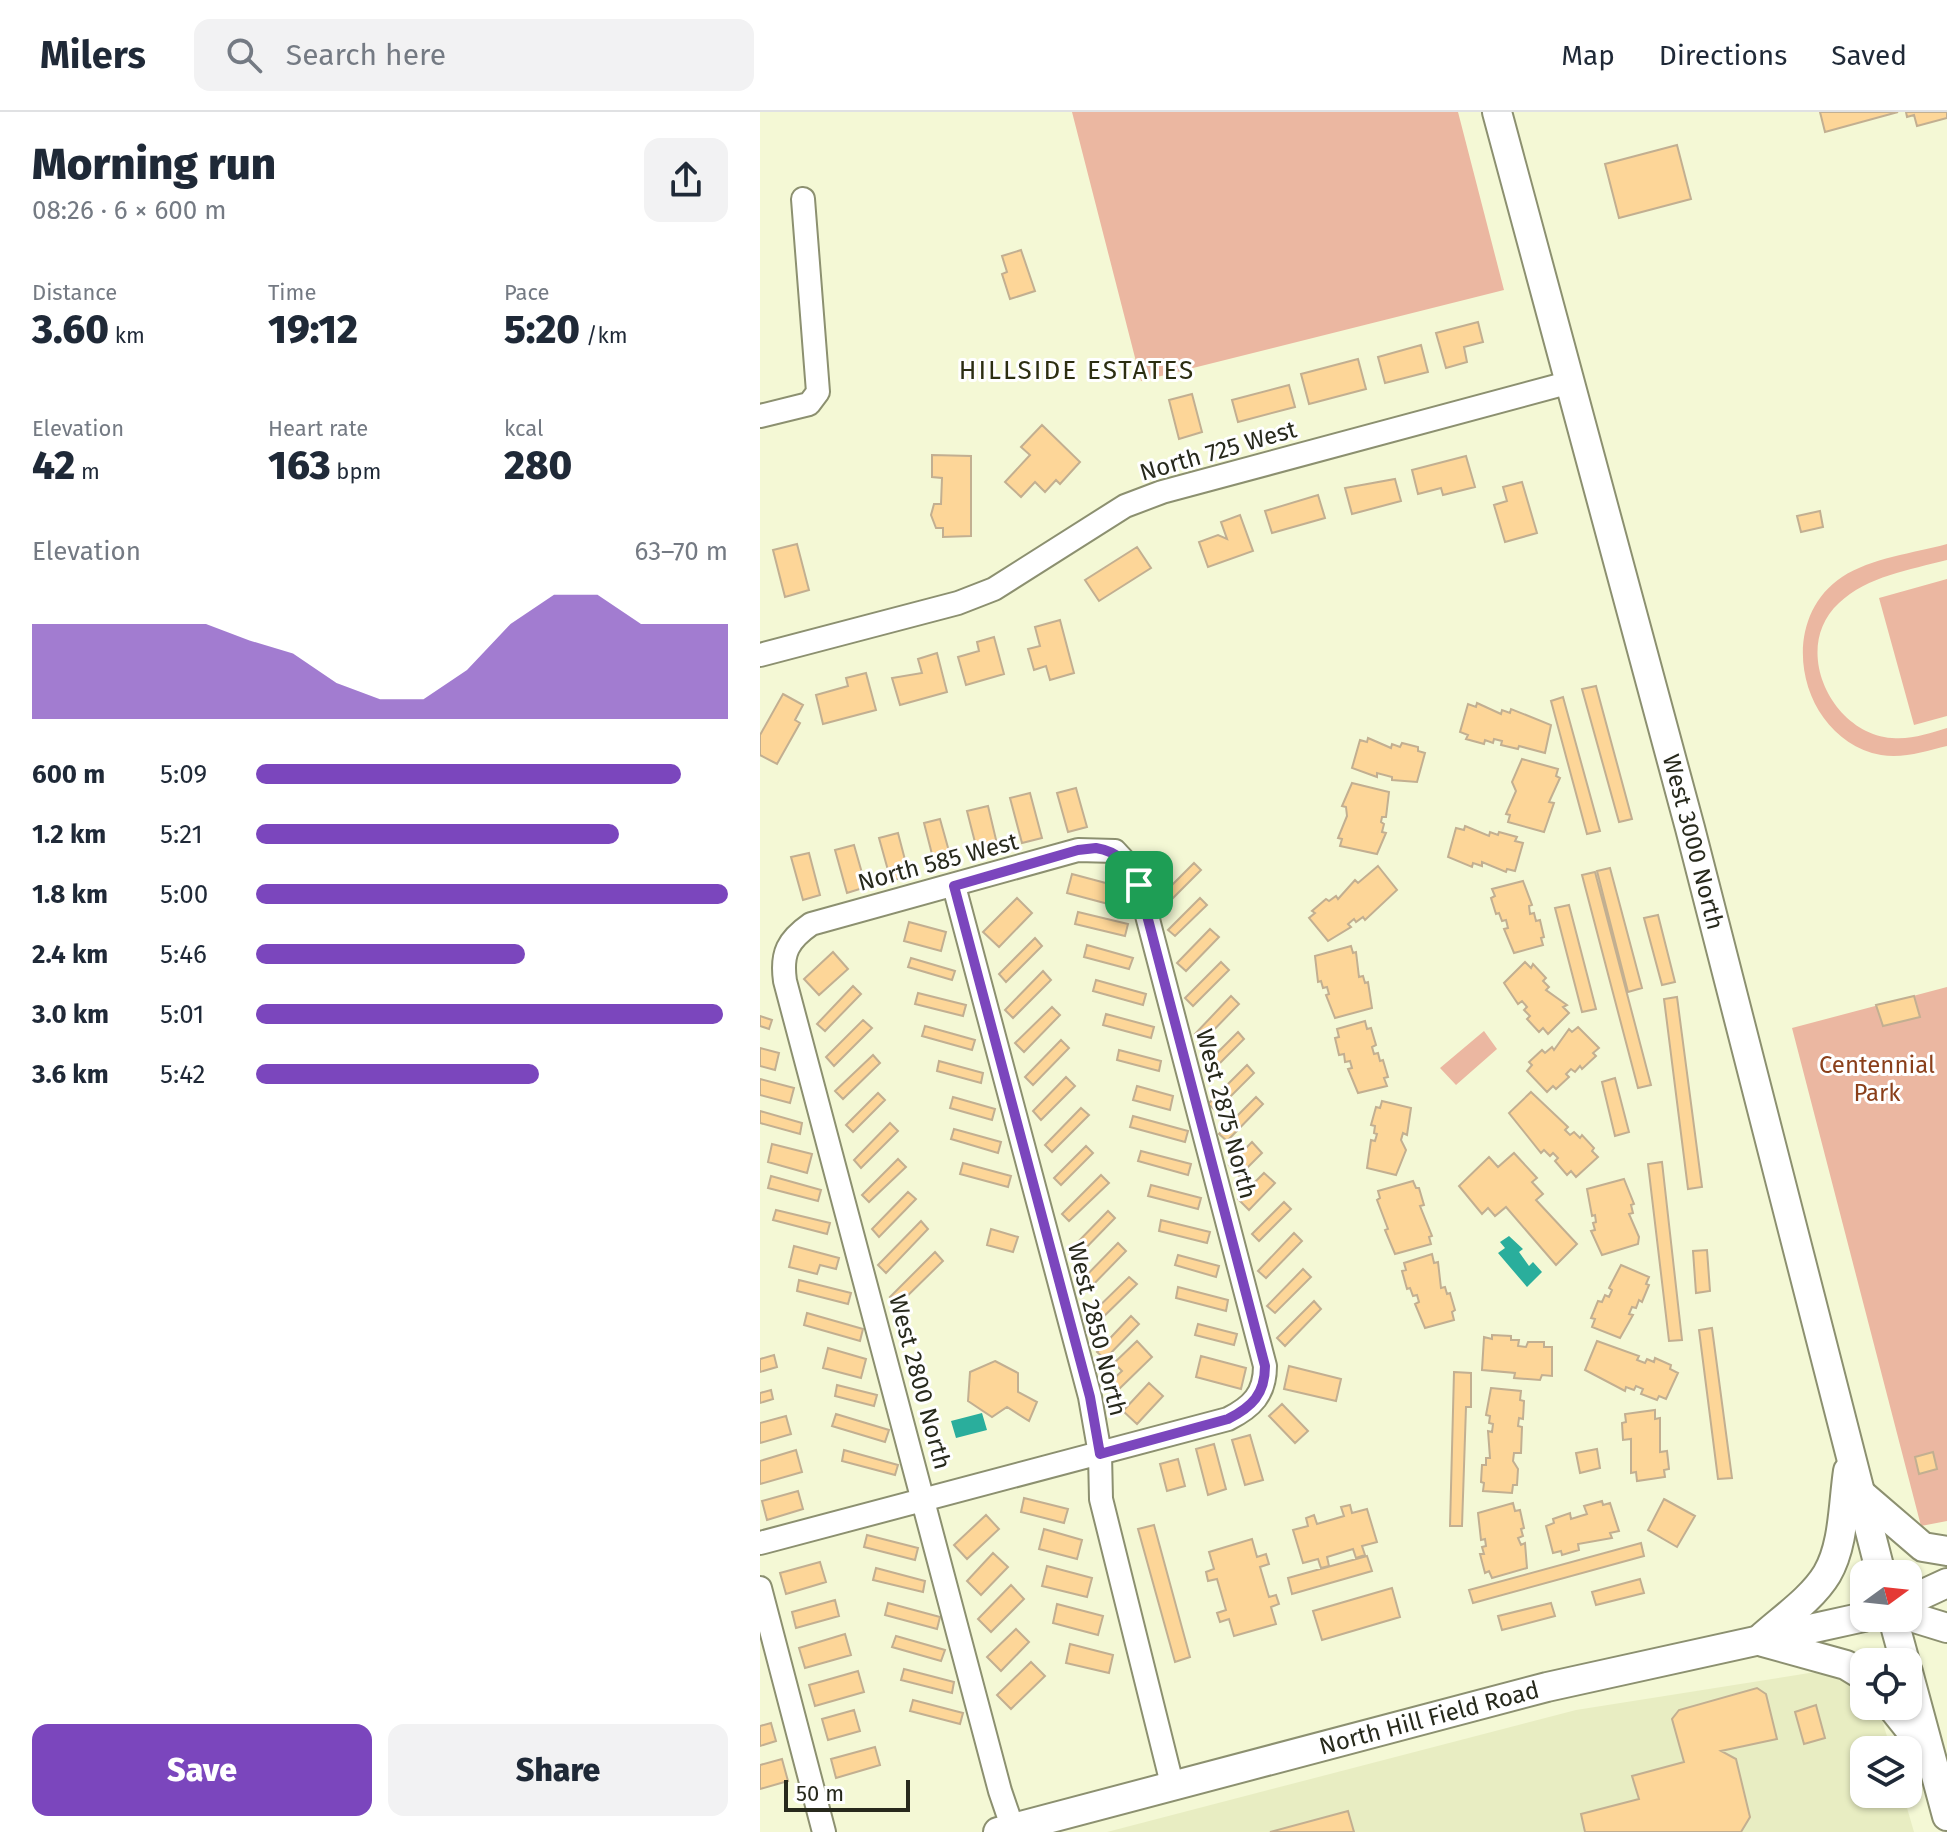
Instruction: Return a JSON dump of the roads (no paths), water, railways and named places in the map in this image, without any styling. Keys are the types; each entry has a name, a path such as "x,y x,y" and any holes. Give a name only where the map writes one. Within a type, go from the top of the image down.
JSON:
{"main road":[{"name":"West 3000 North","path":"1497,112 1690,828 1877,1560"},
{"path":"1759,1640 1818,1586 1828,1571 1838,1544 1850,1459"},
{"path":"1859,1492 1923,1547 1947,1551"},
{"path":"1922,1595 1947,1583"},
{"name":"North Hill Field Road","path":"1008,1831 1547,1687 1850,1620"},
{"path":"1922,1620 1947,1628"},
{"path":"1759,1640 1850,1667"},
{"path":"1902,1720 1931,1756"},
{"path":"1921,1720 1947,1816"}],"street":[{"path":"760,416 809,404 818,392 803,199"},
{"name":"North 725 West","path":"760,655 958,603 994,589 1125,506 1162,492 1571,382"},
{"name":"North 585 West","path":"785,948 811,924 1078,850 1115,851"},
{"name":"West 2875 North","path":"1100,1454 1228,1419 1247,1410 1258,1397 1265,1381 1258,1336 1139,885 1129,866 1115,851"},
{"name":"West 2850 North","path":"954,886 1090,1397 1100,1454 1101,1499 1173,1788"},
{"name":"West 2800 North","path":"785,948 782,963 785,981 924,1500 1008,1831"},
{"path":"760,1543 1100,1454"},
{"path":"760,1588 824,1832"}],"water":[{"path":"1509,1236 1523,1249 1519,1252 1529,1266 1533,1262 1542,1272 1527,1287 1498,1253 1505,1248 1500,1242"},
{"path":"982,1413 987,1430 956,1438 951,1421"}],"district":[{"name":"HILLSIDE ESTATES","path":"1077,370"}],"park label":[{"name":"Centennial Park","path":"1877,1079"}]}
